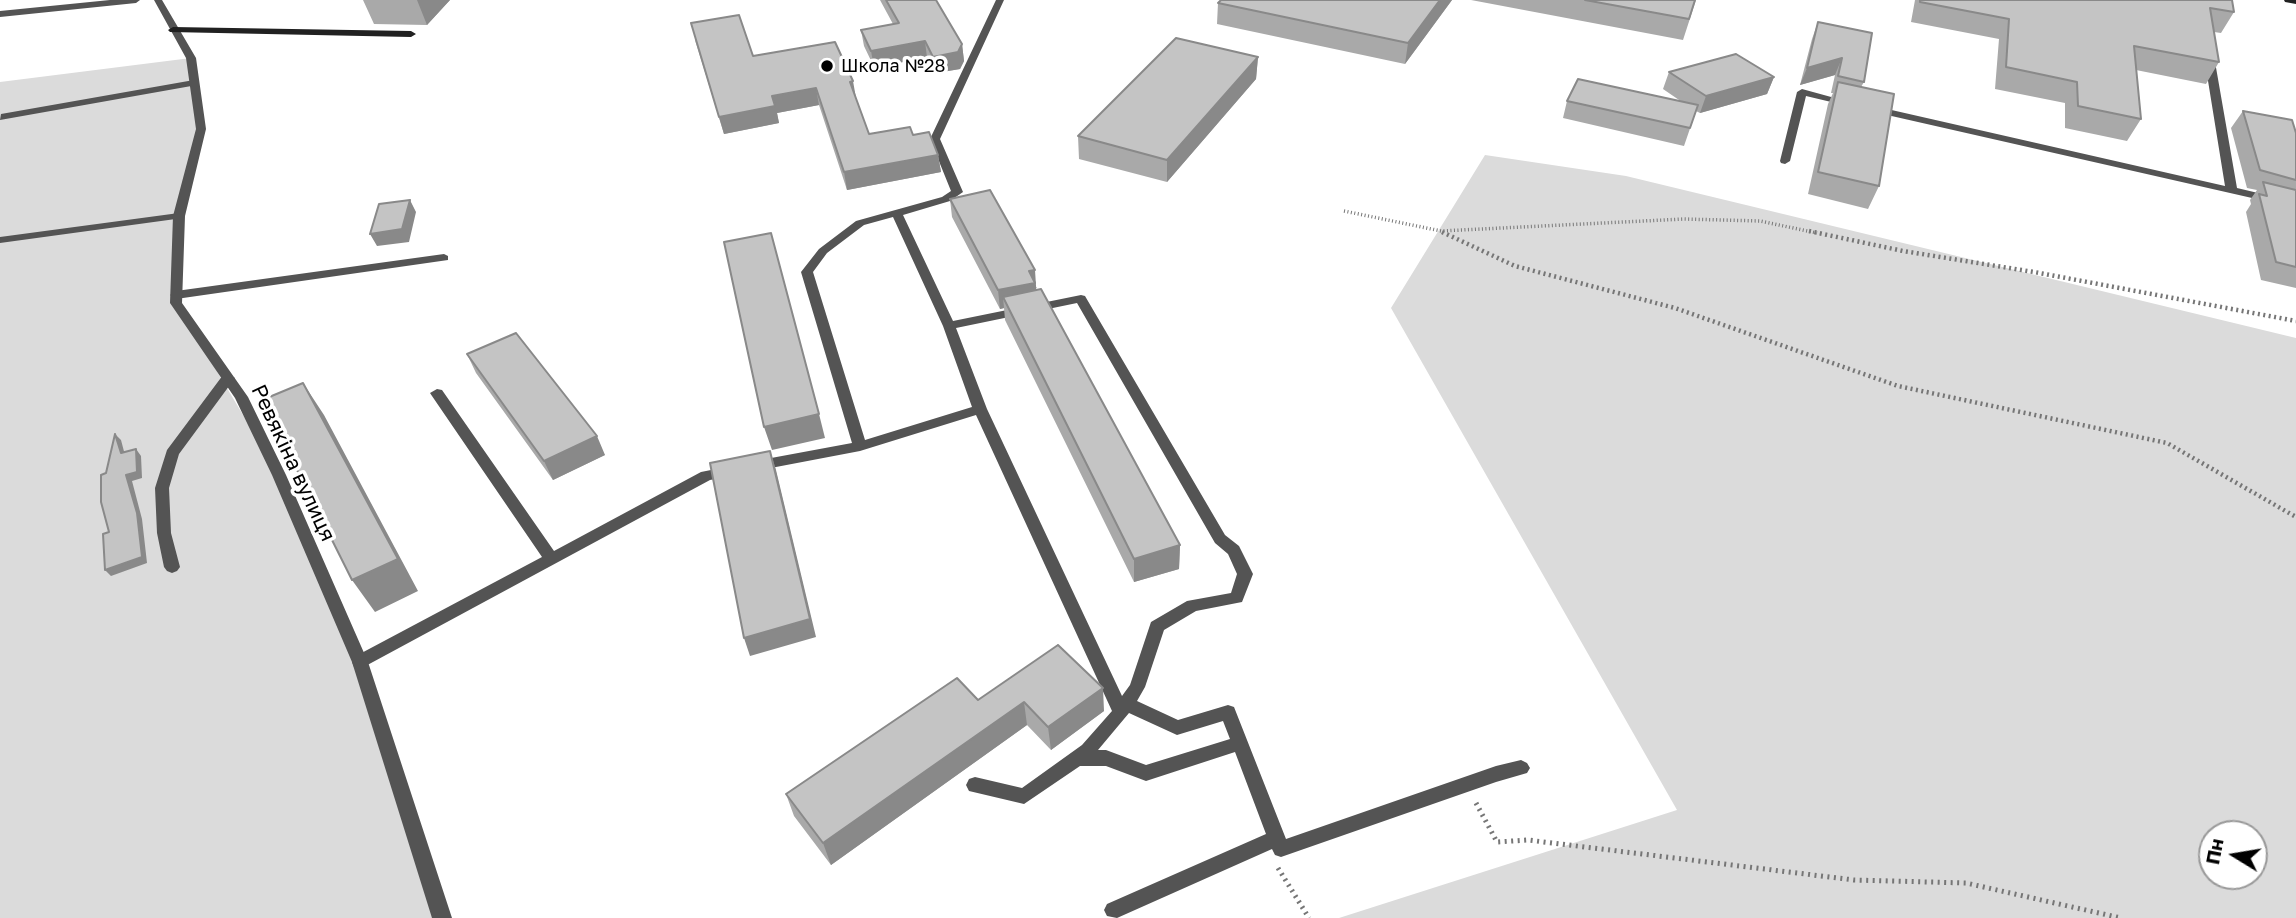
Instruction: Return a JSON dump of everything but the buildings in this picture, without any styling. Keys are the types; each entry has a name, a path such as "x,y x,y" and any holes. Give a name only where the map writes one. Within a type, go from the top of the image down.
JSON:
{"street":[{"path":"0,13 136,0"},
{"name":"Ревякіна вулиця","path":"158,0 191,58 201,129 179,216 176,303 241,397 279,475 360,662 442,918"},
{"path":"860,446 807,272 823,251 860,223 947,199 957,192 935,139 1000,0"},
{"path":"2288,0 2296,1"},
{"path":"173,30 411,34"},
{"path":"2207,44 2232,192"},
{"path":"1,117 194,83"},
{"path":"1785,161 1802,92 2296,205"},
{"path":"897,214 949,326 980,409 1123,708 1177,728 1228,712 1270,841 1281,849 1467,784 1521,768"},
{"path":"0,240 179,216"},
{"path":"176,295 444,258"},
{"path":"949,326 1081,299 1220,539 1234,551 1245,574 1237,598 1193,605 1157,626 1137,687 1088,750 1024,796 975,785"},
{"path":"172,567 164,533 162,488 172,453 228,378"},
{"path":"437,393 552,560"},
{"path":"360,662 706,476 860,446 980,409"},
{"path":"1077,758 1106,758 1146,772 1240,743"},
{"path":"1114,910 1270,841"}],"path":[{"path":"1344,211 1441,231 1515,267 1675,308 1898,386 2167,443 2296,517"},
{"path":"1441,231 1684,219 1760,221 1903,251 2035,272 2296,321"},
{"path":"1467,784 1497,842 1528,839 1854,880 1966,883 2121,918"},
{"path":"1270,841 1309,918"}],"shaded area":[{"path":"191,58 201,129 179,216 176,303 279,475 360,662 442,918 0,918 0,82"},
{"path":"1485,155 1626,176 2296,338 2296,918 1339,918 1677,810 1391,308"}],"place":[{"name":"Школа №28","path":"827,66"}]}
